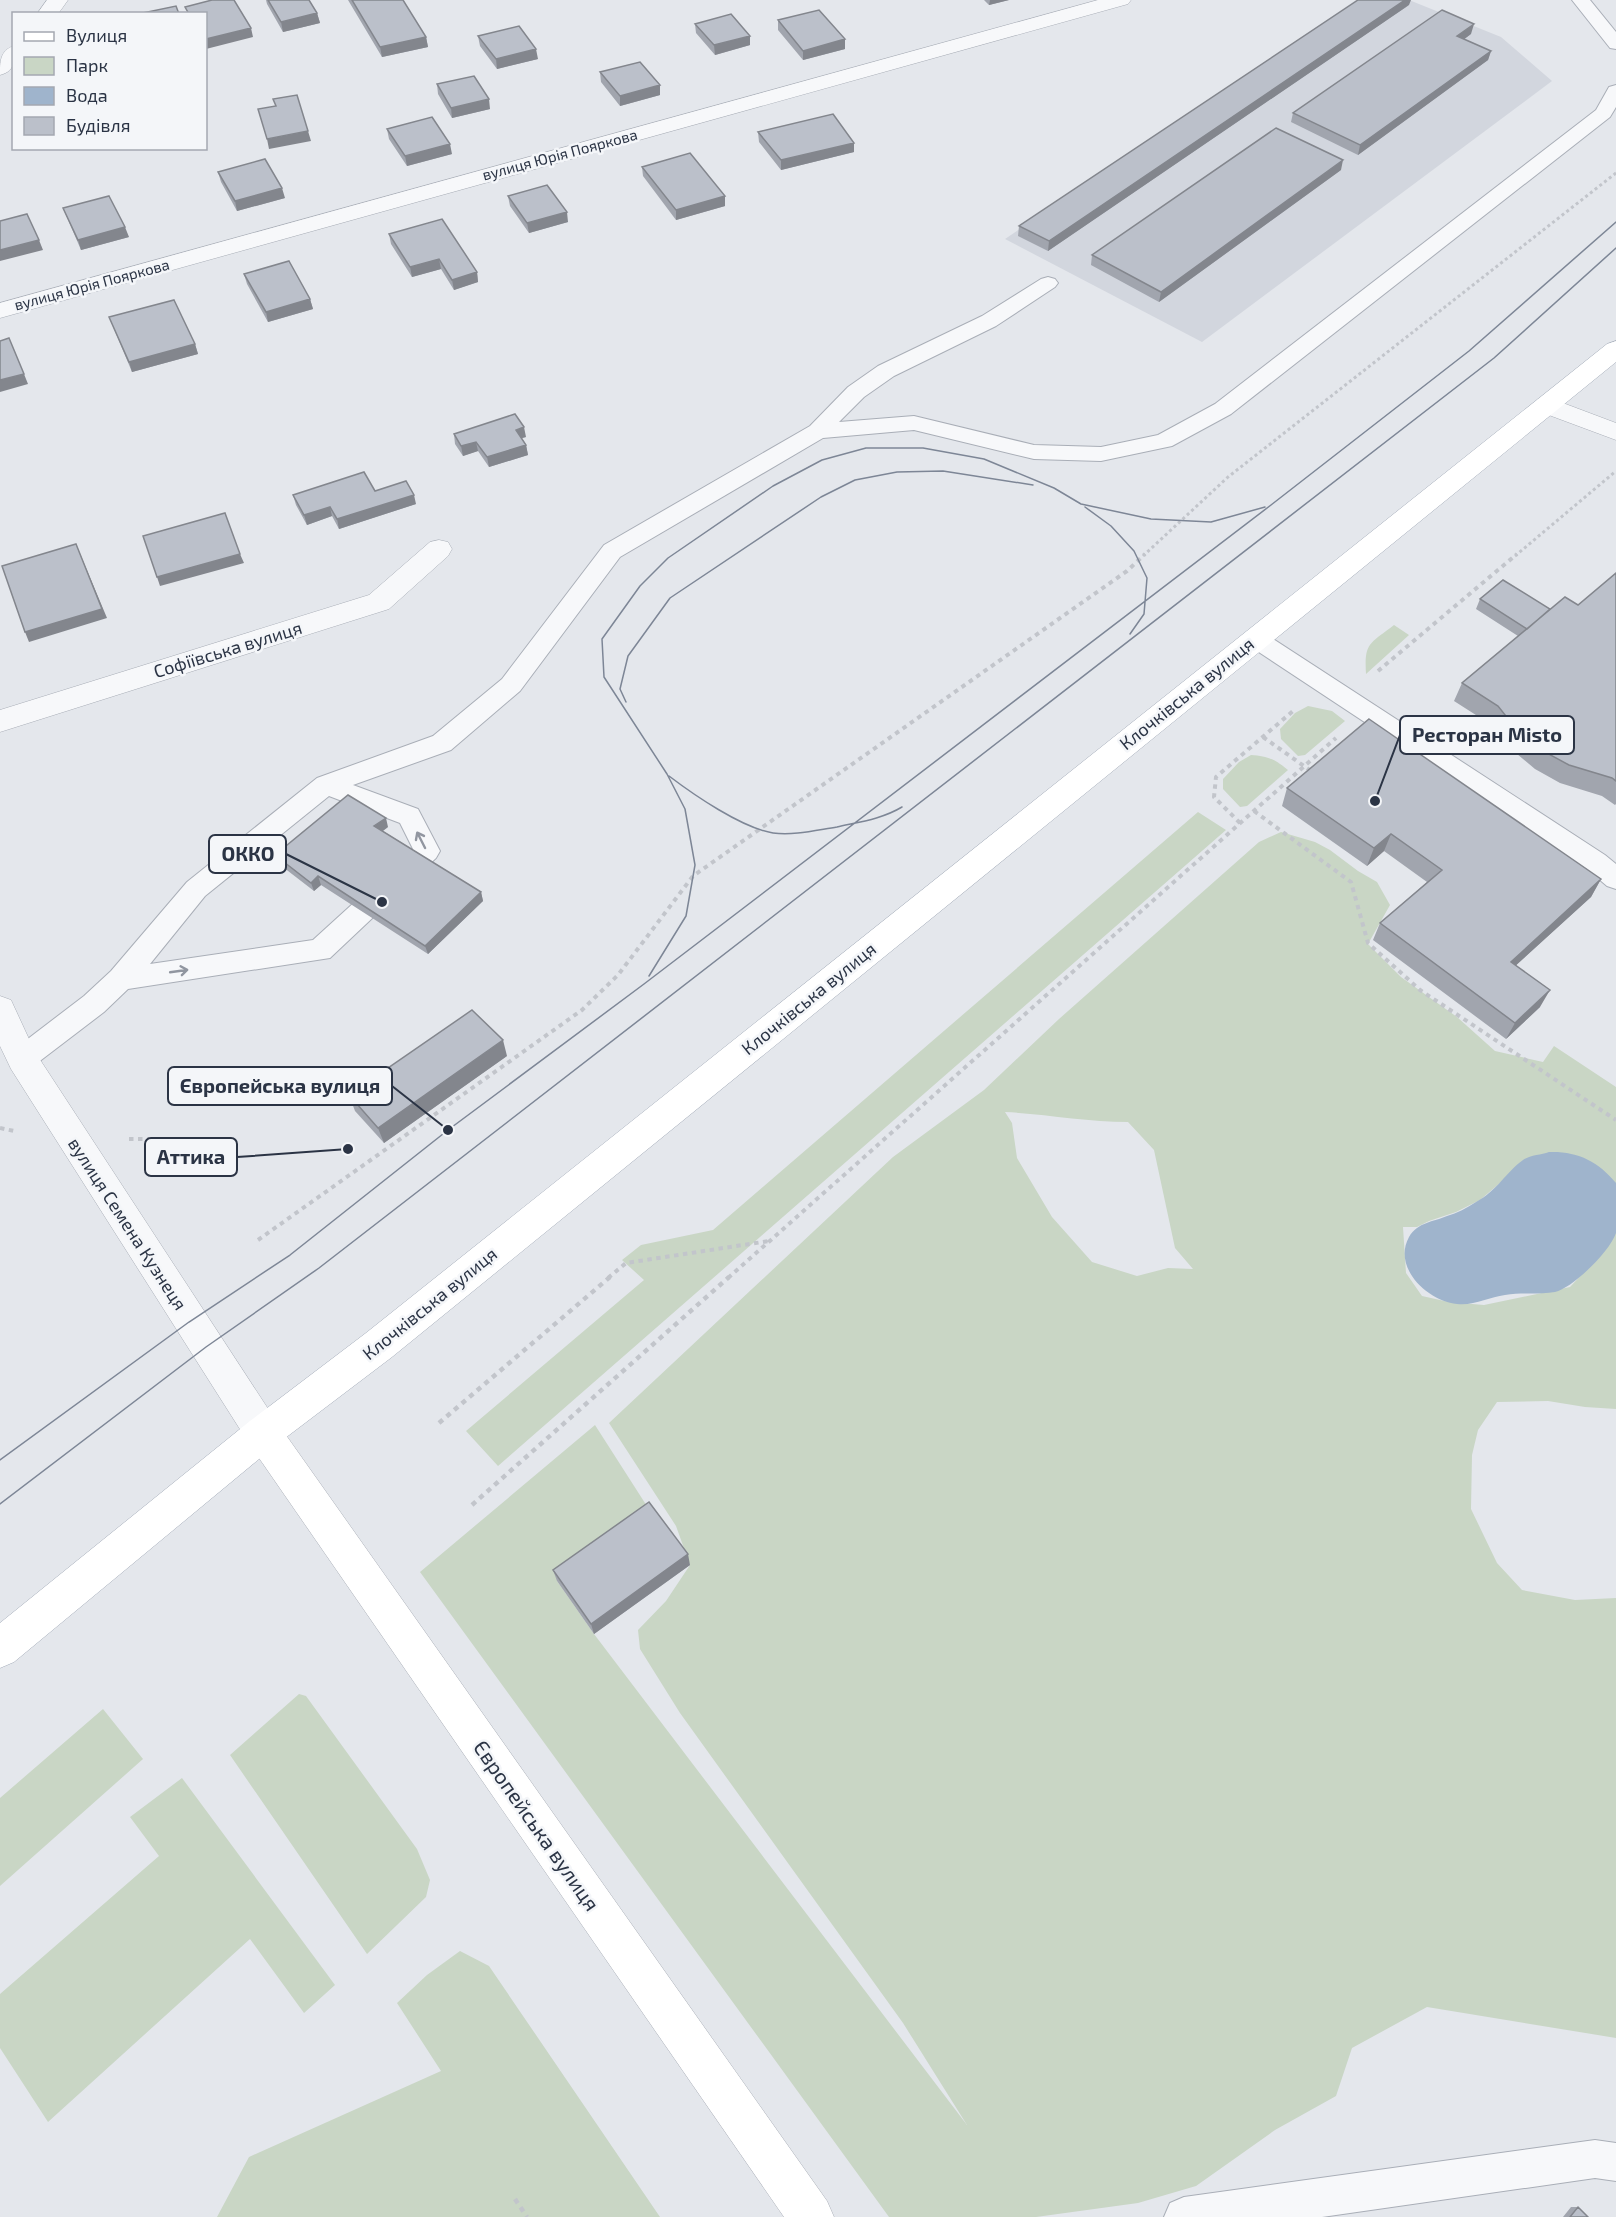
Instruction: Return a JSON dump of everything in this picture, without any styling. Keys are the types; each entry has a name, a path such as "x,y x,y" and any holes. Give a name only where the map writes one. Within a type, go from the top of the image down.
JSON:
{"main road":[{"name":"Клочківська вулиця","path":"0,1648 263,1433 379,1345 1616,348"},
{"name":"Європейська вулиця","path":"263,1433 811,2217"}],"street":[{"path":"49,12 58,0"},
{"name":"вулиця Юрія Пояркова","path":"0,311 1121,0"},
{"path":"1547,405 1616,432"},
{"name":"Софіївська вулиця","path":"0,721 379,602 439,549"},
{"name":"вулиця Семена Кузнеця","path":"0,1009 22,1059 263,1433"}],"lane":[{"path":"1581,0 1616,44"},
{"path":"818,431 914,423 1034,452 1101,454 1164,441 1223,409 1603,113 1616,91"},
{"path":"22,1059 94,1004 121,979 196,889 326,785 442,743 511,685 612,551 818,431 856,392 886,371 989,321 1048,283"},
{"path":"1256,639 1596,862 1616,879"},
{"path":"121,979 320,950 427,851 409,816 326,785"},
{"path":"1184,2217 1595,2159 1616,2162"}],"path":[{"path":"258,1240 582,1010 618,975 693,876 1127,571 1228,477 1616,172"},
{"path":"472,1504 1351,724 1347,699 1616,471"},
{"path":"1240,823 1214,797 1216,777 1297,708"},
{"path":"1263,737 1317,775"},
{"path":"1254,811 1351,882 1368,943 1420,990 1616,1120"},
{"path":"439,1423 626,1263 769,1241"},
{"path":"515,2199 528,2217"}],"shaded area":[{"path":"1356,0 1409,0 1501,37 1552,81 1202,342 1005,239"}],"green space":[{"path":"1394,625 1409,635 1366,674 1366,656 1370,645"},
{"path":"1308,706 1332,711 1345,721 1305,755 1298,756 1281,739 1280,729 1295,713"},
{"path":"1251,755 1271,759 1288,770 1247,806 1240,807 1223,789 1223,779 1239,762"},
{"path":"1198,812 1226,830 498,1466 466,1431 644,1280 622,1260 641,1245 713,1230"},
{"path":"1281,832 1315,842 1377,882 1390,905 1368,944 1401,977 1457,1017 1495,1051 1543,1062 1554,1046 1616,1087 1616,1185 1507,1177 1480,1200 1456,1212 1417,1227 1403,1227 1406,1273 1422,1296 1449,1302 1484,1305 1570,1287 1601,1254 1616,1231 1616,1409 1548,1401 1497,1402 1478,1430 1472,1455 1471,1509 1497,1563 1522,1590 1575,1600 1616,1598 1616,2038 1427,2007 1352,2048 1336,2096 1275,2130 1196,2186 1138,2203 1036,2217 889,2217 420,1572 595,1425 652,1514 557,1581 594,1634 967,2125 903,2023 680,1713 640,1649 638,1630 666,1601 690,1565 676,1526 609,1423 893,1157 984,1090 1059,1019 1259,842","holes":["1005,1112 1128,1122 1154,1150 1175,1248 1193,1269 1168,1268 1137,1276 1092,1262 1052,1217 1017,1158 1012,1123"]},
{"path":"299,1694 306,1696 417,1849 430,1880 426,1897 367,1954 230,1755"},
{"path":"103,1709 143,1759 0,1886 0,1798"},
{"path":"182,1778 335,1985 304,2013 250,1939 48,2122 0,2048 0,1994 159,1856 130,1817"},
{"path":"460,1951 489,1966 660,2217 217,2217 249,2157 441,2071 397,2003 427,1975"}],"water":[{"path":"1549,1152 1569,1153 1586,1159 1602,1169 1616,1183 1616,1233 1599,1259 1571,1284 1555,1292 1511,1294 1475,1303 1457,1304 1446,1302 1425,1290 1409,1271 1405,1260 1405,1249 1413,1232 1426,1223 1454,1213 1483,1197 1523,1160"}],"building":[{"path":"212,0 234,0 251,28 207,39 207,12 188,12 185,7"},
{"path":"268,0 309,0 317,13 281,22"},
{"path":"352,0 403,0 426,37 380,47"},
{"path":"1358,0 1405,0 1049,241 1019,226"},
{"path":"176,6 178,12 148,12"},
{"path":"819,10 845,39 803,51 778,20"},
{"path":"1442,10 1474,24 1457,36 1491,51 1360,145 1293,113"},
{"path":"731,14 750,36 714,45 695,24"},
{"path":"519,26 536,49 496,59 478,36"},
{"path":"640,62 660,85 620,96 600,72"},
{"path":"474,76 489,99 451,108 437,84"},
{"path":"297,95 308,131 267,139 258,109 276,106 273,99"},
{"path":"833,114 854,143 781,160 758,132"},
{"path":"432,117 450,144 405,156 387,129"},
{"path":"1276,128 1343,160 1161,292 1092,255"},
{"path":"690,153 725,196 676,210 642,167"},
{"path":"265,159 282,188 235,201 218,172"},
{"path":"547,185 567,212 527,223 508,196"},
{"path":"109,196 125,227 78,240 63,208"},
{"path":"27,214 39,240 0,250 0,221"},
{"path":"442,219 477,272 452,280 439,259 410,267 389,234"},
{"path":"289,261 310,299 266,312 244,274"},
{"path":"174,300 195,344 129,362 109,317"},
{"path":"9,338 24,374 0,380 0,341"},
{"path":"515,414 524,427 516,430 526,445 487,457 476,442 461,446 454,434"},
{"path":"364,472 375,491 406,481 414,495 337,519 330,507 304,515 293,495"},
{"path":"225,513 240,554 157,577 143,536"},
{"path":"76,544 102,609 25,632 2,566"},
{"path":"1616,573 1616,781 1569,765 1543,751 1513,725 1498,706 1462,683 1565,597 1578,605"},
{"path":"1503,580 1550,609 1527,629 1480,599"},
{"path":"1369,719 1601,879 1511,962 1550,990 1515,1023 1380,923 1442,870 1391,834 1374,848 1287,788"},
{"path":"348,795 386,818 374,826 481,892 425,946 318,876 311,883 275,855"},
{"path":"472,1010 503,1040 378,1128 349,1095"},
{"path":"649,1502 688,1554 591,1624 553,1570"},
{"path":"1578,2207 1588,2217 1570,2217"}],"tram line":[{"path":"1145,601 1469,351 1616,222"},
{"path":"0,1504 206,1347 319,1268 1494,358 1616,248"},
{"path":"649,976 686,916 695,865 685,809 667,774 604,677 602,639 640,586 668,558 773,486 822,460 866,448 923,448 984,459 1054,488 1081,504 1151,519 1211,522 1265,507"},
{"path":"626,702 620,689 628,656 670,598 821,497 855,480 897,472 943,471 1033,485"},
{"path":"1085,507 1111,526 1134,551 1147,578 1145,601"},
{"path":"854,824 1145,601"},
{"path":"1130,634 1144,614 1145,601"},
{"path":"669,776 733,818 761,830 781,834 797,833 854,824"},
{"path":"854,824 902,807"},
{"path":"0,1460 189,1322 290,1255 448,1130 854,824"}],"place":[{"name":"Ресторан Misto","path":"1375,801"},
{"name":"ОККО","path":"382,902"},
{"name":"Європейська вулиця","path":"448,1130"},
{"name":"Аттика","path":"348,1149"}]}
